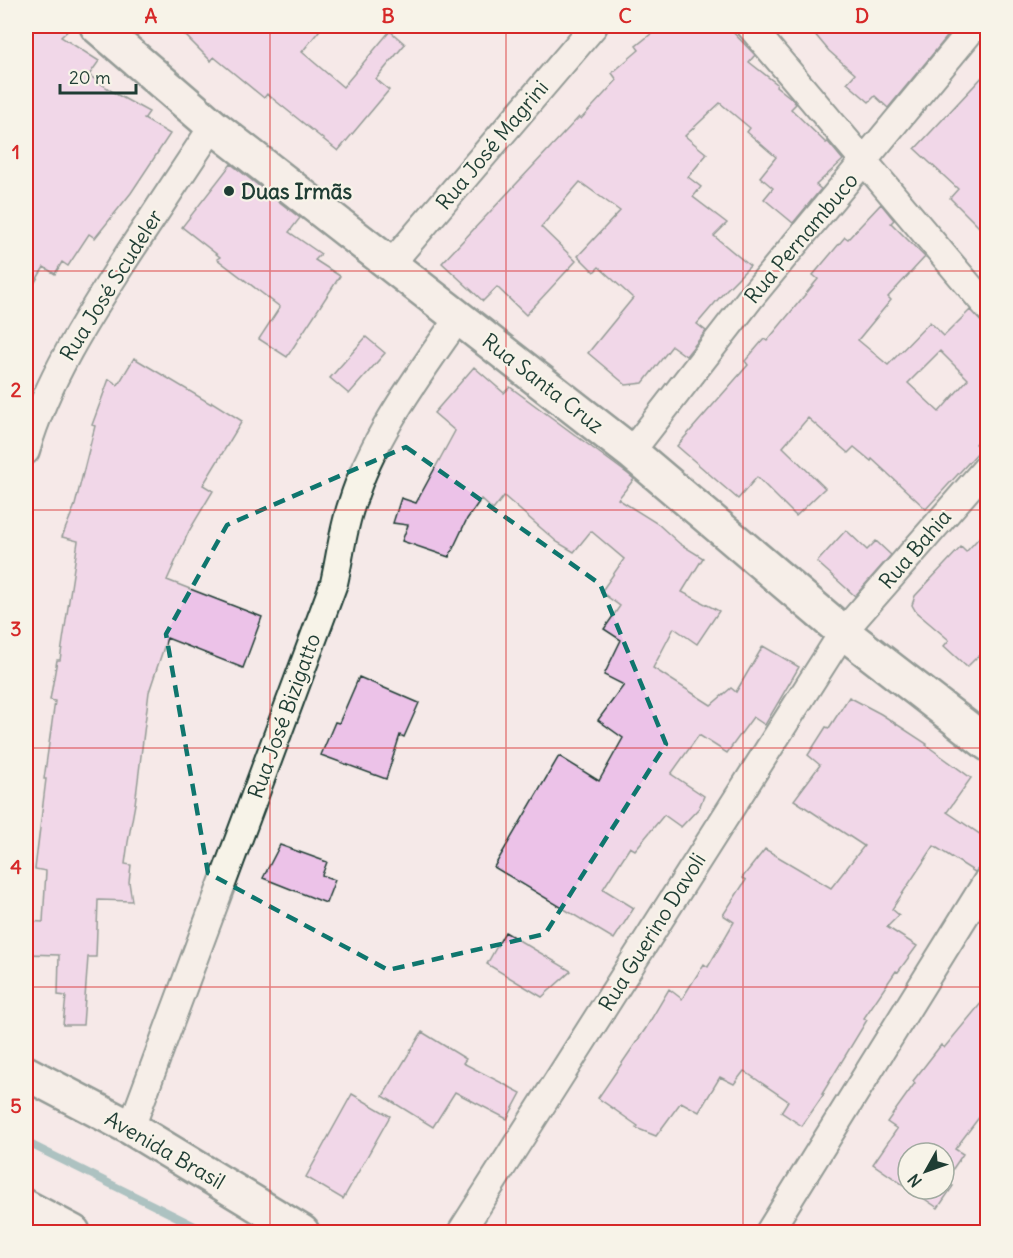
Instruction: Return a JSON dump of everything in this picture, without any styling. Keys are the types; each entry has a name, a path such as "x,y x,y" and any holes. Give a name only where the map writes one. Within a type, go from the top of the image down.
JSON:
{"street":[{"name":"Rua Santa Cruz","path":"97,26 213,126 631,453 843,632 987,744"},
{"name":"Rua José Magrini","path":"390,265 594,26"},
{"path":"750,26 987,308"},
{"name":"Rua Pernambuco","path":"631,453 752,296 975,26"},
{"name":"Rua José Scudeler","path":"26,451 32,429 56,375 98,300 213,126"},
{"name":"Rua José Bizigatto","path":"131,1128 334,583 351,503 373,452 405,396 459,317"},
{"name":"Rua Bahia","path":"843,632 987,466"},
{"name":"Rua Guerino Davoli","path":"461,1233 843,632"},
{"path":"769,1233 987,879"},
{"name":"Avenida Brasil","path":"26,1073 131,1128 303,1233"},
{"path":"26,1207 73,1233"}],"highlighted area":[{"path":"406,447 600,584 666,744 545,934 388,970 208,873 166,634 227,525"}],"building":[{"path":"26,26 73,26 61,37 99,61 89,75 116,94 149,112 144,119 170,134 131,193 95,238 89,234 68,266 62,262 55,274 44,267 26,297"},
{"path":"176,26 323,26 302,52 343,87 390,31 405,44 376,79 389,90 338,151 267,94 264,98 214,57 211,61"},
{"path":"661,26 727,26 755,55 749,62 791,98 796,104 791,109 826,143 828,142 843,160 816,185 821,189 793,223 764,199 773,188 760,177 776,157 747,132 750,128 720,103 685,136 707,154 688,177 701,187 693,197 727,223 714,236 750,266 697,324 706,331 686,356 672,346 643,383 626,385 588,353 633,298 599,267 594,272 578,256 620,211 580,182 541,227 576,261 526,315 497,287 483,301 442,263 579,117 581,119 617,80 612,73 639,50 636,46"},
{"path":"808,26 956,26 888,108 875,96 869,102 847,83 855,74 829,51"},
{"path":"987,72 987,235 950,198 958,189 915,149"},
{"path":"231,164 300,218 289,232 321,254 315,260 340,276 287,357 259,339 280,307 217,259 220,257 182,227"},
{"path":"881,204 894,220 891,223 925,257 888,297 891,300 858,340 888,365 930,322 944,336 970,310 987,328 987,429 975,444 981,449 926,509 872,459 871,461 854,447 848,453 808,418 783,447 825,488 796,516 757,477 738,499 677,446 748,365 745,361 764,339 767,341 818,279 813,275 845,237 848,239","holes":["940,351 968,379 939,412 908,383"]},
{"path":"366,337 385,353 349,394 330,378"},
{"path":"134,358 242,421 203,485 213,491 189,531 167,580 262,617 243,668 167,638 149,692 125,864 131,865 129,882 132,901 98,900 96,957 88,957 83,1025 63,1025 66,996 58,995 59,955 26,954 26,921 43,922 46,871 35,869 55,701 50,700 57,660 60,660 78,541 62,537 75,505 95,426 92,425 109,379 118,385"},
{"path":"474,367 504,393 510,387 634,479 618,499 658,524 680,544 703,558 682,592 719,611 697,644 674,628 653,668 711,705 731,688 736,692 763,646 799,667 765,725 753,717 727,753 699,735 671,774 704,796 699,808 681,827 664,815 635,850 630,847 603,889 634,908 614,939 494,867 559,756 599,781 623,738 598,720 624,685 604,675 621,640 604,629 620,606 601,592 624,559 591,531 574,552 557,542 504,496 493,510 481,499 467,519 449,557 402,541 408,525 393,523 401,498 416,503 455,431 434,413"},
{"path":"987,529 987,665 978,656 967,667 944,646 949,640 916,612 912,605 915,596 961,547 966,552"},
{"path":"846,530 867,550 876,541 891,555 855,596 817,562"},
{"path":"359,677 419,703 404,737 400,735 386,779 321,755 335,722 339,723"},
{"path":"849,697 881,714 927,744 971,778 947,812 987,839 987,862 975,872 934,846 892,909 899,915 887,927 917,946 898,972 896,971 864,1018 867,1020 822,1094 824,1094 802,1126 781,1112 788,1101 744,1071 734,1084 720,1077 699,1112 681,1102 656,1136 636,1128 638,1126 598,1098 646,1028 669,989 682,999 704,964 708,967 734,922 723,915 746,880 742,878 765,849 831,888 864,846 794,800 820,765 808,755"},
{"path":"280,845 327,862 322,875 335,880 326,903 263,878"},
{"path":"505,932 571,971 542,997 487,964"},
{"path":"987,996 987,1107 956,1148 956,1141 896,1141 896,1180 873,1164 897,1129 887,1122 915,1083 913,1081 941,1045 944,1048"},
{"path":"422,1032 466,1059 463,1063 521,1093 507,1119 455,1092 433,1127 383,1096"},
{"path":"352,1094 390,1116 343,1199 306,1177"},
{"path":"956,1150 963,1154 956,1164"},
{"path":"928,1201 943,1201 938,1208"}],"waterway":[{"path":"26,1142 207,1232"}],"place":[{"name":"Duas Irmãs","path":"229,191"}]}
